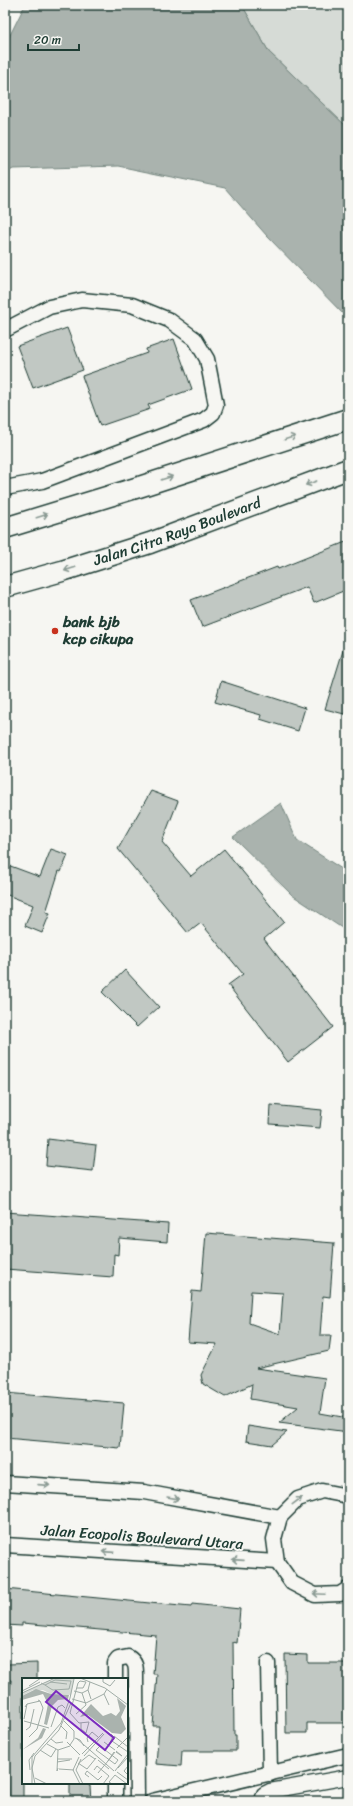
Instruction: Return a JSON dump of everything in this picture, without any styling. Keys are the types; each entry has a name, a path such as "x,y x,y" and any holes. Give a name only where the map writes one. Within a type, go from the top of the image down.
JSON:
{"main road":[{"path":"5,528 348,420"},
{"name":"Jalan Citra Raya Boulevard","path":"5,588 150,543 348,469"}],"street":[{"path":"5,330 49,307 82,300 132,305 170,320 195,339 207,359 216,405 213,413 204,420 42,481 5,488"},
{"path":"5,1483 144,1492 280,1517"},
{"path":"348,1496 322,1491 298,1498 280,1517 274,1539 277,1562 292,1583 315,1595 340,1594 348,1589"},
{"name":"Jalan Ecopolis Boulevard Utara","path":"5,1545 277,1562"},
{"path":"115,1678 115,1663 118,1660 128,1657 132,1660 135,1664 136,1679 137,1801"},
{"path":"268,1663 270,1774"},
{"path":"152,1801 348,1755"},
{"path":"262,1801 264,1794 270,1790 348,1777"},
{"path":"115,1784 115,1801"}],"shaded area":[{"path":"25,5 242,5 269,52 348,128 348,319 267,236 225,188 118,166 13,169 5,174 5,45"},
{"path":"242,5 348,5 348,128 269,52"},
{"path":"281,803 297,840 348,873 348,932 292,895 233,837"}],"building":[{"path":"67,328 83,370 33,388 17,346"},
{"path":"174,339 192,389 148,405 150,409 100,426 82,376 147,353 146,349"},
{"path":"348,541 348,589 314,603 307,587 202,627 191,600 277,567 278,569"},
{"path":"345,644 348,644 348,715 325,709"},
{"path":"221,681 305,708 298,731 260,719 261,715 215,702"},
{"path":"151,791 178,801 162,842 191,876 224,849 284,922 264,939 333,1027 288,1062 228,985 243,974 201,923 188,933 118,849"},
{"path":"51,849 68,855 61,872 59,871 46,912 50,913 42,933 25,926 33,905 5,894 5,864 40,877"},
{"path":"125,970 159,1007 137,1027 102,992"},
{"path":"271,1105 322,1110 320,1128 270,1124"},
{"path":"48,1139 96,1145 93,1171 46,1166"},
{"path":"5,1212 168,1224 167,1242 119,1238 118,1255 114,1254 113,1277 5,1269"},
{"path":"206,1233 334,1243 330,1297 323,1296 320,1335 331,1335 329,1351 256,1368 325,1378 320,1413 348,1418 348,1432 279,1423 298,1407 250,1399 252,1384 225,1397 203,1384 201,1375 217,1344 188,1342 192,1291 201,1292","holes":["251,1291 283,1293 280,1334 249,1323"]},
{"path":"5,1393 124,1403 120,1448 5,1438"},
{"path":"248,1426 287,1432 272,1445 246,1441"},
{"path":"5,1589 191,1607 192,1604 240,1609 237,1643 233,1642 234,1735 236,1735 236,1751 182,1751 181,1766 156,1764 159,1726 153,1726 157,1674 153,1674 156,1635 22,1623 22,1626 5,1625"},
{"path":"285,1654 308,1655 308,1663 348,1663 348,1723 307,1723 307,1733 286,1733"},
{"path":"37,1663 37,1678 22,1678 23,1801 9,1801 7,1734 11,1680 9,1680 8,1664"},
{"path":"70,1784 88,1784 90,1786 91,1801 70,1801"}],"place":[{"name":"bank bjb kcp cikupa","path":"55,631"}]}
